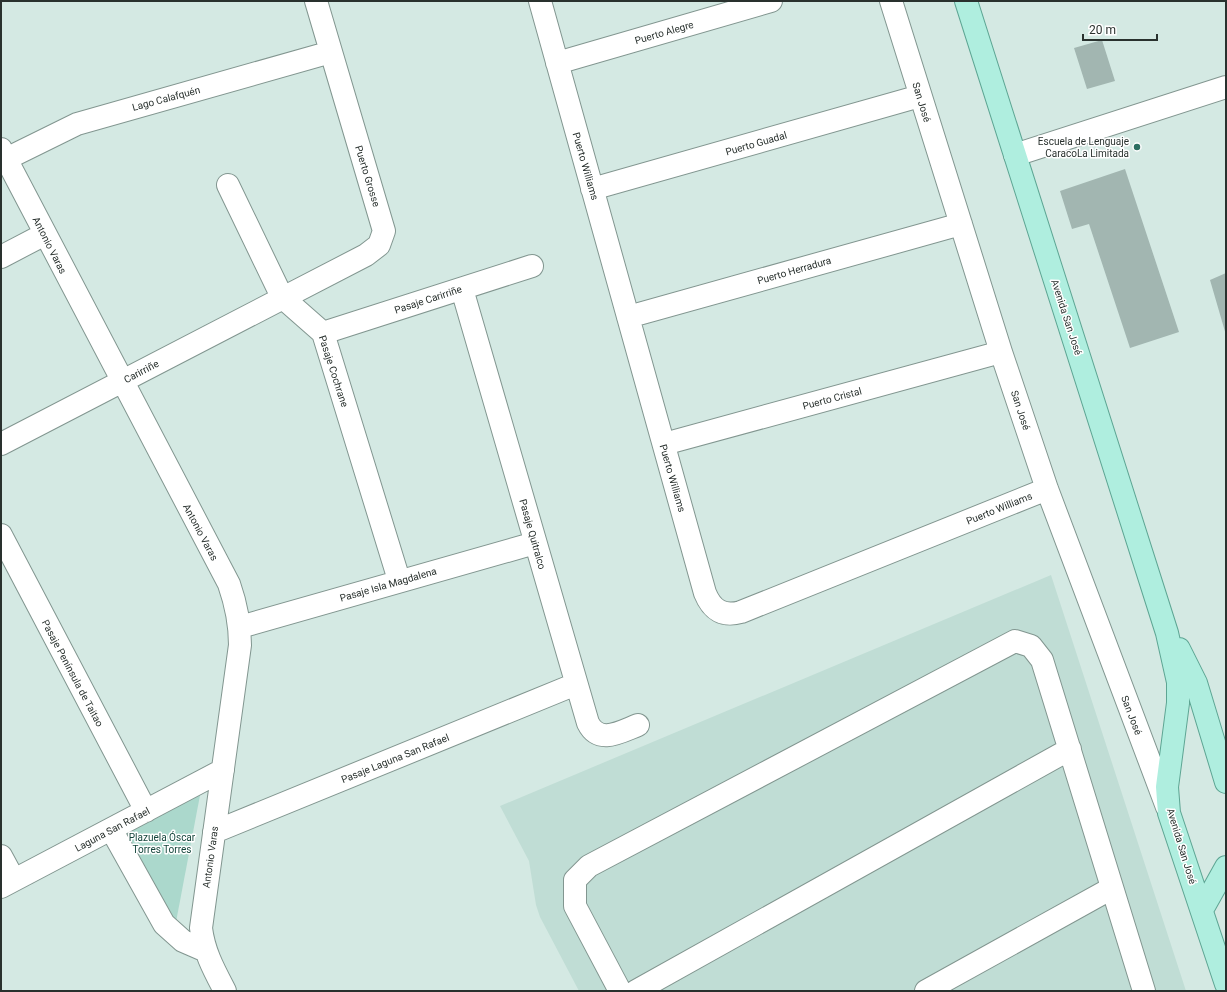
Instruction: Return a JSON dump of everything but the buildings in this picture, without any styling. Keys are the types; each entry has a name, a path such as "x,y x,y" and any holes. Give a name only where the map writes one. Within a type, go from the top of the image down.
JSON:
{"main road":[{"name":"Avenida San José","path":"966,1 1168,633 1178,682 1178,703 1167,787 1169,813 1226,984"},
{"name":"Avenida San José","path":"1168,633 1184,655 1196,683 1226,782"},
{"path":"1202,910 1226,867"}],"street":[{"name":"Puerto Grosse","path":"282,297 366,255 379,246 384,230 316,1"},
{"name":"Puerto Williams","path":"540,1 705,593 712,606 726,614 741,612 1047,489"},
{"name":"Puerto Alegre","path":"557,63 772,1"},
{"name":"San José","path":"891,1 1001,352 1047,489 1169,813"},
{"name":"Lago Calafquén","path":"4,154 77,124 331,52"},
{"path":"1015,155 1226,87"},
{"name":"Puerto Guadal","path":"592,189 920,96"},
{"name":"Antonio Varas","path":"4,154 121,381 229,584 236,605 240,627 240,651 201,928 206,951 225,991"},
{"name":"Pasaje Cochrane","path":"228,185 282,297 323,333 399,580"},
{"name":"Puerto Herradura","path":"628,317 961,224"},
{"path":"1,257 45,234"},
{"name":"Pasaje Carirriñe","path":"323,333 532,266"},
{"name":"Pasaje Quitralco","path":"462,289 588,723 596,734 603,736 611,735 638,725"},
{"name":"Carirriñe","path":"1,444 282,297"},
{"name":"Puerto Cristal","path":"664,444 1001,352"},
{"name":"Pasaje Península de Taitao","path":"1,534 146,811"},
{"name":"Pasaje Isla Magdalena","path":"240,627 399,580 536,543"},
{"path":"620,991 575,906 575,880 589,866 1016,641 1031,646 1042,660 1144,991"},
{"name":"Pasaje Laguna San Rafael","path":"214,832 576,684"},
{"path":"636,991 1070,749"},
{"name":"Laguna San Rafael","path":"7,883 223,770"},
{"path":"111,829 164,924 183,941 206,951"},
{"path":"1,856 7,883"},
{"path":"926,991 1112,888"}],"shaded area":[{"path":"1051,575 1186,991 579,991 540,917 536,905 529,861 500,806"}],"green space":[{"name":"Plazuela Óscar Torres Torres","path":"201,790 176,922 121,830"}],"place":[{"name":"Escuela de Lenguaje CaracoLa Limitada","path":"1137,147"}]}
